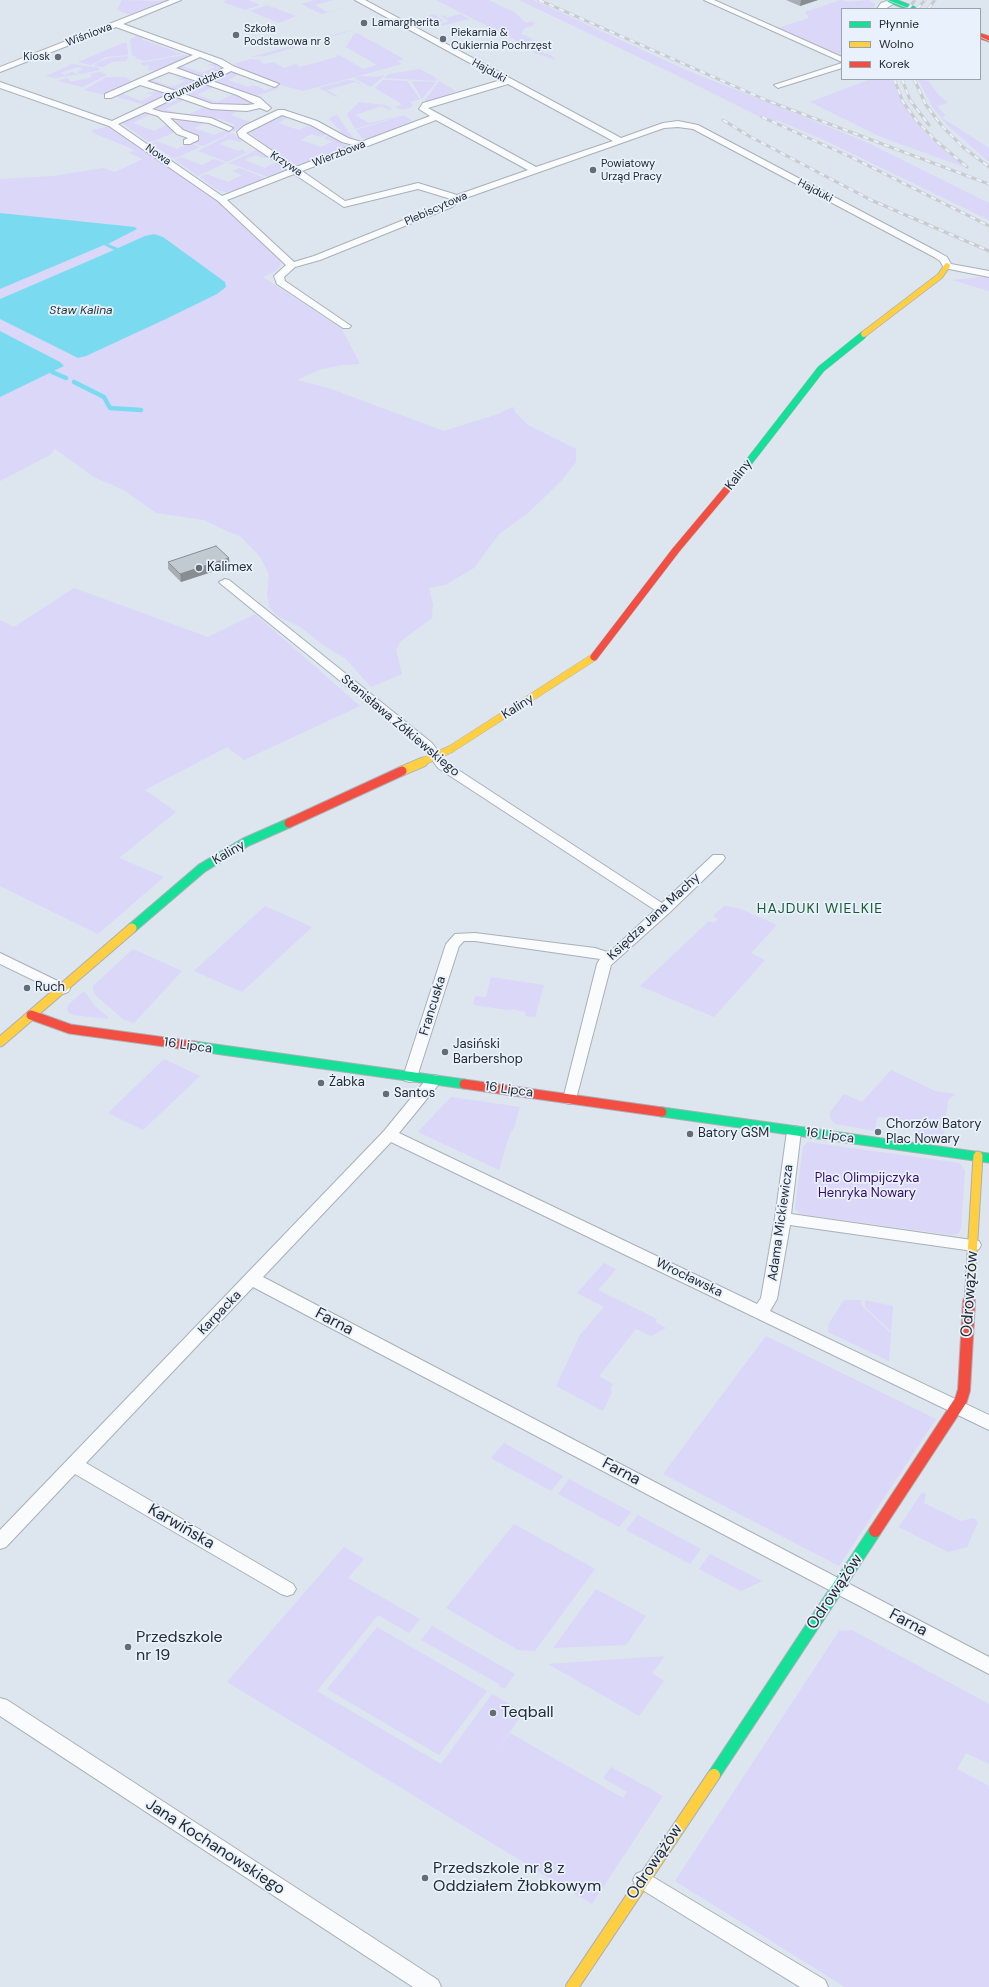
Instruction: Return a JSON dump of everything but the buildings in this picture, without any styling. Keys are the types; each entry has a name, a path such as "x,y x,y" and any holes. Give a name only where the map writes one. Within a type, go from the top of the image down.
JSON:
{"street":[{"name":"Wiśniowa","path":"0,70 177,0"},
{"name":"Hajduki","path":"359,0 620,141"},
{"path":"708,0 841,60"},
{"path":"882,8 884,5 892,1 910,8"},
{"name":"Grunwaldzka","path":"116,24 220,62 230,68"},
{"path":"108,96 197,56"},
{"path":"778,86 841,65"},
{"name":"Grunwaldzka","path":"112,124 230,68"},
{"path":"230,68 275,84"},
{"path":"170,69 206,80 257,100 261,105"},
{"path":"508,81 426,105 422,108 435,117 536,171"},
{"path":"141,82 211,106 247,108 261,105 314,123 345,140 361,145"},
{"name":"Nowa","path":"0,85 112,124 221,199 260,237 292,265"},
{"path":"145,109 161,114 211,121 229,128"},
{"name":"Krzywa","path":"281,112 247,128 241,132 242,135 344,204 418,186 457,198"},
{"path":"161,114 180,132 195,138 187,142"},
{"name":"Wierzbowa","path":"221,199 435,117"},
{"name":"Hajduki","path":"678,124 695,128 937,255 944,259 948,266"},
{"name":"Plebiscytowa","path":"292,265 317,258 449,205 457,198 663,126 678,124"},
{"path":"292,265 279,276 280,282 346,326"},
{"path":"948,266 989,274"},
{"name":"Kaliny","path":"0,1042 202,868 246,842 451,749 592,659 676,550 717,502 821,369 834,357 940,276 948,266"},
{"name":"Stanisława Żółkiewskiego","path":"225,582 428,746 442,765 664,910"},
{"name":"Księdza Jana Machy","path":"570,1099 604,964 609,957 618,952 718,858"},
{"name":"Francuska","path":"410,1077 453,944 460,937 475,937 595,953 609,957"},
{"path":"0,958 62,989"},
{"name":"16 Lipca","path":"31,1015 70,1029 989,1158"},
{"name":"Karpacka","path":"0,1542 389,1134 434,1080"},
{"name":"Adama Mickiewicza","path":"760,1312 769,1299 783,1218 794,1131"},
{"name":"Wrocławska","path":"389,1134 989,1423"},
{"name":"Odrowążów","path":"572,1987 957,1408 964,1390 978,1156"},
{"path":"783,1218 973,1246"},
{"name":"Farna","path":"252,1279 989,1666"},
{"name":"Karwińska","path":"74,1465 287,1589"},
{"name":"Jana Kochanowskiego","path":"0,1706 431,1987"},
{"path":"643,1880 818,1987"}],"green space":[{"path":"122,0 168,0 130,15 117,10"},
{"path":"227,0 248,0 260,5 245,10 223,2"},
{"path":"315,0 333,0 315,5 327,12 353,6 321,14 301,4"},
{"path":"436,0 489,0 513,11 526,23 531,21 535,23 532,26 525,28 521,34 533,40 529,43 533,47 542,46 543,53 551,55 556,60 535,53 515,40"},
{"path":"519,0 533,0 686,70 866,142 989,203 989,220 822,139 777,120 770,122 674,74"},
{"path":"841,0 848,2 868,0 875,4 873,8 841,8 841,56 778,28 809,18 805,12"},
{"path":"267,5 296,16 279,23 250,11"},
{"path":"434,14 443,21 421,28 414,24 427,21 423,18"},
{"path":"460,14 469,19 424,30 447,22 448,20 441,16 443,15 447,18"},
{"path":"354,30 265,56 250,57"},
{"path":"357,33 404,59 397,61 402,64 303,91 280,85 233,64 251,59 262,60 259,61 264,64 274,62 284,68 296,64 300,67 337,57 336,56 339,55 363,69 377,65 346,47 354,34"},
{"path":"136,36 182,54 145,61 136,58 132,55 130,40"},
{"path":"123,43 127,43 128,55 106,57 91,65 78,62"},
{"path":"190,54 194,56 160,71 148,70 149,65 144,66 140,63"},
{"path":"128,56 127,61 112,62 103,67 94,66 98,62 110,58"},
{"path":"196,57 182,66 203,73 215,67 207,64 216,64 225,68 205,77 175,67"},
{"path":"72,64 99,68 99,70 82,74 77,72 83,69 78,67 60,73 65,75 72,72 79,74 55,78 46,76"},
{"path":"420,69 436,78 437,81 384,78 389,74"},
{"path":"100,72 107,75 82,87 58,81 67,78 71,82 93,77 90,74"},
{"path":"232,72 240,74 228,80 248,87 254,85 266,90 276,86 280,88 253,97 214,82 216,79"},
{"path":"164,74 152,80 173,87 185,81 176,78 190,78 197,81 177,90 146,81"},
{"path":"385,75 371,87 354,78 361,76 375,77"},
{"path":"107,77 126,77 132,82 105,95 84,90"},
{"path":"347,80 356,81 363,85 355,82 327,90 338,96 336,97 319,88"},
{"path":"383,80 407,81 420,99 410,102 413,105 410,108 402,110 395,107 402,104 375,88"},
{"path":"868,80 892,80 903,105 915,121 931,139 964,167 881,137 810,102"},
{"path":"919,80 928,81 938,94 948,103 937,106 946,116 941,117 989,148 989,162 948,126 933,108"},
{"path":"439,81 456,91 427,102 425,100"},
{"path":"412,82 436,82 422,99"},
{"path":"207,84 215,86 197,95 217,102 232,95 240,95 257,102 248,107 213,104 187,94"},
{"path":"161,91 168,95 145,105 114,96 121,93 141,101 153,95 146,93"},
{"path":"179,97 184,100 165,109 186,116 206,106 243,109 230,115 250,122 264,117 234,131 228,129 236,125 220,119 210,120 162,113 153,107"},
{"path":"359,102 385,105 392,109 389,110 382,106 355,115 369,123 399,116 355,129 347,114"},
{"path":"141,113 151,114 133,123 154,131 168,124 175,132 150,143 122,123"},
{"path":"279,115 289,117 278,123 299,130 311,124 326,134 321,137 311,134 301,140 321,147 332,142 323,138 329,135 347,146 299,165 290,164 258,143 258,139 247,131"},
{"path":"337,115 353,138 352,139 345,136 329,119"},
{"path":"405,116 412,121 369,139 362,138 356,130"},
{"path":"181,119 212,123 205,123 194,128 214,135 226,130 232,132 203,146 191,142 199,138 182,131 173,122"},
{"path":"110,126 217,201 281,261 280,266 276,271 263,277 342,329 360,364 341,365 319,370 297,380 328,388 444,431 498,414 513,407 515,412 528,425 576,449 576,462 562,480 529,512 499,534 474,568 445,585 429,588 433,604 432,618 401,641 396,650 402,674 371,687 345,658 326,647 299,626 277,616 270,608 267,595 269,575 265,566 260,557 240,536 204,520 156,513 124,490 94,477 55,449 50,455 0,481 0,179 53,176 103,168 115,172 143,159 129,153 135,150 91,132 93,130"},
{"path":"232,133 243,140 239,142 230,139 219,144 239,151 243,149 245,152 249,151 227,162 198,151"},
{"path":"157,141 177,149 189,143 200,147 174,159 151,144"},
{"path":"258,149 268,156 265,158 255,155 244,160 265,168 276,162 269,159 271,158 285,168 285,170 268,177 229,163"},
{"path":"181,157 202,165 214,159 225,163 198,176 175,160"},
{"path":"239,168 265,178 233,191 225,192 217,190 200,177 206,174 228,182 242,175 232,171"},
{"path":"980,277 989,278 989,291 952,280"},
{"path":"74,588 208,637 255,614 360,706 244,760 227,747 145,790 176,812 119,858 164,877 98,934 0,886 0,620 14,627"},
{"path":"265,906 312,927 242,992 194,971"},
{"path":"724,906 738,908 777,925 751,953 765,960 714,1017 640,986 709,921 714,923 718,919 713,916"},
{"path":"133,949 182,971 134,1023 123,1019 94,994 93,986"},
{"path":"491,977 544,985 535,1017 525,1016 526,1012 515,1009 509,1010 473,1005 475,996 486,997"},
{"path":"83,992 85,992 94,1005 108,1017 108,1019 73,1015 69,1013 67,1009 68,1005"},
{"path":"164,1059 200,1076 143,1130 108,1113"},
{"path":"891,1070 935,1091 956,1094 948,1100 943,1141 918,1137 919,1127 893,1123 893,1118 877,1117 875,1131 835,1124 830,1118 830,1112 844,1094 862,1102"},
{"path":"451,1097 520,1107 499,1170 418,1132"},
{"name":"Plac Olimpijczyka Henryka Nowary","path":"808,1142 960,1163 965,1171 961,1229 958,1234 951,1235 800,1214 795,1208 803,1147"},
{"path":"604,1263 616,1269 598,1290 657,1319 655,1322 666,1328 651,1336 636,1329 599,1376 613,1384 610,1389 612,1392 603,1411 556,1386 580,1335 604,1307 577,1293"},
{"path":"844,1300 861,1300 862,1306 891,1333 889,1361 828,1332 829,1323"},
{"path":"865,1300 893,1306 891,1331 865,1307"},
{"path":"766,1336 936,1419 839,1566 663,1474"},
{"path":"504,1443 563,1476 551,1491 491,1458"},
{"path":"569,1479 631,1512 619,1527 558,1494"},
{"path":"922,1492 926,1494 924,1503 961,1521 974,1518 978,1522 967,1547 948,1552 899,1527"},
{"path":"638,1515 701,1549 690,1564 626,1530"},
{"path":"514,1524 595,1569 535,1651 518,1650 446,1608"},
{"path":"344,1547 364,1559 348,1578 420,1619 409,1633 378,1615 317,1691 441,1764 492,1694 524,1712 492,1757 510,1733 623,1798 627,1792 603,1778 611,1767 663,1796 592,1904 227,1682"},
{"path":"710,1554 762,1581 741,1591 699,1569"},
{"path":"596,1589 646,1616 626,1645 553,1648"},
{"path":"432,1626 515,1674 504,1689 499,1686 499,1684 421,1640"},
{"path":"377,1627 487,1691 439,1755 327,1689"},
{"path":"852,1630 989,1704 989,1764 966,1753 957,1769 989,1786 989,1987 845,1987 675,1881 839,1631"},
{"path":"665,1656 652,1673 664,1681 639,1716 548,1664"}],"water":[{"name":"Staw Kalina","path":"0,213 135,227 137,229 108,244 118,248 145,236 154,234 163,237 225,282 226,287 217,294 168,318 86,356 78,358 0,319 0,299 114,250 104,245 0,289"},
{"name":"Staw Kalina","path":"0,331 60,362 64,366 0,397"}],"waterway":[{"path":"52,372 66,378"},
{"path":"74,382 104,397 110,408 141,410"}],"tram line":[{"path":"887,0 907,8"},
{"path":"981,37 989,41"}],"railway":[{"path":"539,0 768,101 989,184"},
{"path":"909,8 915,0"},
{"path":"918,8 925,0"},
{"path":"929,8 935,0"},
{"path":"894,80 903,102 916,120 935,140 967,167"},
{"path":"902,80 910,100 929,125"},
{"path":"914,80 926,105 942,126 963,147 989,167"},
{"path":"762,117 853,158 989,226"},
{"path":"723,120 749,136 871,200 989,251"}],"traffic: fast":[{"path":"890,0 910,8"},
{"path":"738,476 821,369 864,334"},
{"path":"132,928 202,868 246,842 289,823"},
{"path":"194,1046 464,1084"},
{"path":"662,1112 989,1158"},
{"path":"714,1775 875,1531"}],"traffic: slow":[{"path":"864,334 940,276 947,266"},
{"path":"402,771 451,749 594,657"},
{"path":"0,1042 132,928"},
{"path":"970,1288 978,1156"},
{"path":"572,1987 714,1775"}],"traffic: jam":[{"path":"981,36 989,39"},
{"path":"594,657 676,550 738,476"},
{"path":"289,823 402,771"},
{"path":"31,1015 70,1029 194,1046"},
{"path":"464,1084 662,1112"},
{"path":"875,1531 961,1400 964,1390 970,1288"}],"place":[{"name":"Lamargherita","path":"364,23"},
{"name":"Szkoła Podstawowa nr 8","path":"236,35"},
{"name":"Piekarnia & Cukiernia Pochrzęst","path":"443,39"},
{"name":"Kiosk","path":"58,57"},
{"name":"Powiatowy Urząd Pracy","path":"593,170"},
{"name":"Kalimex","path":"199,568"},
{"name":"Ruch","path":"27,988"},
{"name":"Jasiński Barbershop","path":"445,1052"},
{"name":"Żabka","path":"321,1083"},
{"name":"Santos","path":"386,1094"},
{"name":"Chorzów Batory Plac Nowary","path":"878,1132"},
{"name":"Batory GSM","path":"690,1134"},
{"name":"Przedszkole nr 19","path":"128,1647"},
{"name":"Teqball","path":"493,1713"},
{"name":"Przedszkole nr 8 z Oddziałem Żłobkowym","path":"425,1878"}],"district":[{"name":"HAJDUKI WIELKIE","path":"820,909"}]}
